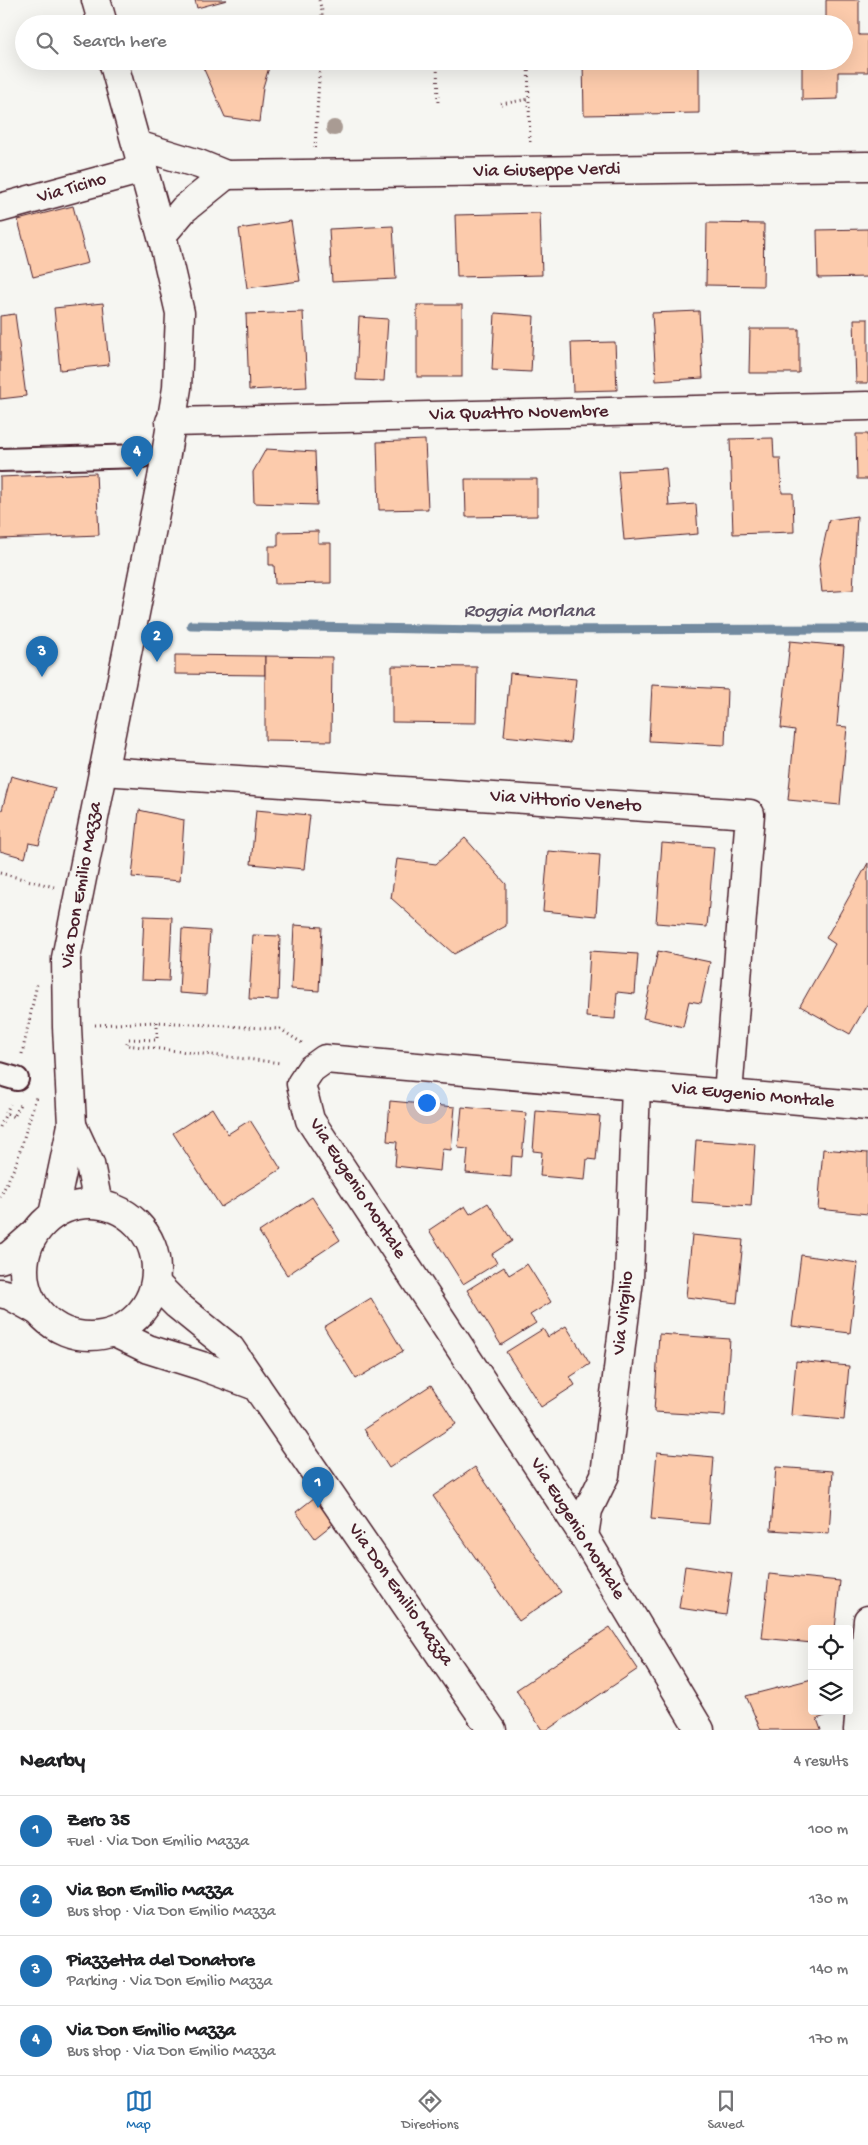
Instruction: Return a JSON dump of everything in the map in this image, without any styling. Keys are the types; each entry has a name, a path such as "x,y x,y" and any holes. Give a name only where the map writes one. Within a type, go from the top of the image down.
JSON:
{"street":[{"path":"96,0 100,15"},
{"name":"Via Don Emilio Mazza","path":"44,1224 67,1208 82,1204 98,1204 116,1209 131,1218 144,1231 152,1247 156,1265 156,1284 150,1299 141,1313 115,1333 93,1337 72,1335 52,1325 36,1310 27,1292 23,1272 26,1251 44,1224 72,1125 66,958 162,478 177,388 180,313 162,236 116,70"},
{"name":"Via Giuseppe Verdi","path":"140,157 199,164 226,175 309,176 868,166"},
{"name":"Via Ticino","path":"0,208 140,157"},
{"path":"162,236 184,209 226,175"},
{"name":"Via Quattro Novembre","path":"170,422 868,406"},
{"path":"0,460 142,456"},
{"name":"Via Vittorio Veneto","path":"103,771 750,814 728,1094"},
{"name":"Via Eugenio Montale","path":"700,1730 584,1536 310,1120 301,1084 311,1069 325,1059 868,1106"},
{"name":"Via Virgilio","path":"584,1536 588,1510 605,1476 629,1280 636,1086"},
{"name":"Via Don Emilio Mazza","path":"72,1125 90,1164 98,1204"},
{"path":"0,1259 9,1256 44,1224"},
{"name":"Via Don Emilio Mazza","path":"156,1284 177,1305 230,1348 492,1730"},
{"path":"0,1293 9,1295 36,1310"},
{"path":"115,1333 148,1349 256,1386"},
{"path":"858,1730 868,1620"}],"path":[{"path":"319,0 322,15"},
{"path":"309,176 315,148 319,70"},
{"path":"437,70 438,106"},
{"path":"528,70 531,171"},
{"path":"501,104 529,99"},
{"path":"0,873 57,888"},
{"path":"126,1045 128,1039 157,1040 157,1022"},
{"path":"67,1027 157,1022 280,1029 302,1043"},
{"path":"0,1197 16,1164 39,1089"}],"building":[{"path":"195,0 227,0 197,8"},
{"path":"826,0 859,0 859,35 868,35 868,72 838,72 838,99 802,100 802,70 853,70 853,15 826,15"},
{"path":"204,70 268,70 263,87 259,122 225,117"},
{"path":"583,70 699,70 699,113 584,115"},
{"path":"73,206 88,263 33,277 18,220"},
{"path":"540,213 542,275 457,277 455,215"},
{"path":"291,221 300,281 247,288 239,229"},
{"path":"707,223 764,224 763,286 706,285"},
{"path":"393,226 396,279 332,282 329,229"},
{"path":"868,229 868,277 818,278 817,230"},
{"path":"103,303 109,365 60,370 54,308"},
{"path":"417,305 462,305 462,377 417,377"},
{"path":"699,311 703,378 656,381 652,313"},
{"path":"303,312 307,387 249,390 246,314"},
{"path":"495,313 534,316 531,372 492,370"},
{"path":"15,314 26,396 0,399 0,316"},
{"path":"359,317 388,319 384,381 356,380"},
{"path":"854,319 868,319 868,383 856,383"},
{"path":"750,329 799,329 799,373 749,373"},
{"path":"615,342 617,390 573,391 571,343"},
{"path":"856,434 868,434 868,479 857,479"},
{"path":"773,438 774,458 780,458 782,493 793,493 794,532 733,534 730,439"},
{"path":"425,440 428,509 379,510 377,442"},
{"path":"266,449 315,452 317,505 254,503 253,472"},
{"path":"666,468 669,506 696,504 698,534 624,540 618,471"},
{"path":"96,473 99,535 0,539 0,477"},
{"path":"465,479 537,479 537,516 466,517"},
{"path":"857,516 853,590 822,592 819,565 829,520"},
{"path":"318,531 318,543 331,543 331,583 275,584 274,565 269,565 269,546 278,546 278,532"},
{"path":"790,641 844,646 837,726 847,727 840,805 788,800 795,730 781,728"},
{"path":"175,655 265,656 265,675 175,674"},
{"path":"265,656 332,657 331,741 265,740"},
{"path":"392,666 477,667 476,723 392,722"},
{"path":"510,673 576,679 570,743 504,736"},
{"path":"652,685 727,689 725,745 649,741"},
{"path":"11,776 55,788 39,845 29,843 25,858 0,851 0,810 2,810"},
{"path":"139,810 184,820 180,881 132,877"},
{"path":"256,810 310,815 304,869 251,864"},
{"path":"465,838 506,884 506,926 454,954 391,898 397,859 436,864"},
{"path":"662,843 714,847 707,927 656,923"},
{"path":"548,851 600,855 596,916 543,911"},
{"path":"868,863 868,1003 850,1034 800,1006 835,944 826,938"},
{"path":"144,916 172,917 169,981 141,980"},
{"path":"294,925 322,927 319,991 291,989"},
{"path":"182,929 210,931 206,995 179,993"},
{"path":"253,935 280,936 278,1000 249,999"},
{"path":"590,951 638,954 635,994 617,992 615,1019 586,1017"},
{"path":"658,951 710,962 701,1003 689,1001 683,1027 643,1018"},
{"path":"390,1101 455,1107 451,1150 442,1149 440,1171 395,1166 397,1142 387,1141"},
{"path":"462,1107 526,1113 522,1157 512,1156 511,1177 466,1173 468,1149 458,1148"},
{"path":"212,1108 228,1134 250,1120 281,1169 221,1207 173,1133"},
{"path":"536,1111 600,1116 596,1160 587,1159 585,1180 540,1176 542,1152 533,1151"},
{"path":"696,1140 755,1144 751,1206 692,1202"},
{"path":"823,1149 868,1153 868,1214 818,1209"},
{"path":"312,1197 340,1240 287,1275 259,1232"},
{"path":"488,1203 512,1241 492,1254 497,1263 463,1284 429,1230 465,1206 470,1214"},
{"path":"692,1235 743,1240 737,1303 686,1297"},
{"path":"801,1255 858,1263 850,1333 792,1326"},
{"path":"527,1264 551,1302 530,1315 536,1323 501,1345 467,1290 504,1267 509,1275"},
{"path":"371,1298 403,1351 356,1379 324,1327"},
{"path":"566,1326 590,1364 570,1377 575,1385 541,1407 506,1352 543,1329 548,1337"},
{"path":"659,1334 730,1339 725,1416 654,1412"},
{"path":"796,1361 849,1366 844,1420 791,1415"},
{"path":"431,1385 456,1424 389,1468 364,1429"},
{"path":"657,1452 714,1457 709,1524 651,1519"},
{"path":"475,1467 561,1592 519,1621 433,1496"},
{"path":"776,1467 833,1471 829,1534 771,1530"},
{"path":"319,1494 339,1519 315,1538 296,1512"},
{"path":"685,1566 732,1573 726,1615 679,1608"},
{"path":"769,1574 840,1581 835,1625 808,1625 808,1643 762,1638"},
{"path":"610,1627 638,1669 547,1730 542,1730 516,1690"},
{"path":"808,1680 808,1715 828,1715 817,1719 821,1730 761,1730 746,1696"}],"waterway":[{"name":"Roggia Morlana","path":"191,625 483,630 868,629"}],"place":[{"name":"Via Don Emilio Mazza","path":"137,477"},
{"name":"Via Bon Emilio Mazza","path":"157,662"},
{"name":"Piazzetta del Donatore","path":"42,677"},
{"name":"Zero 35","path":"318,1508"}]}
